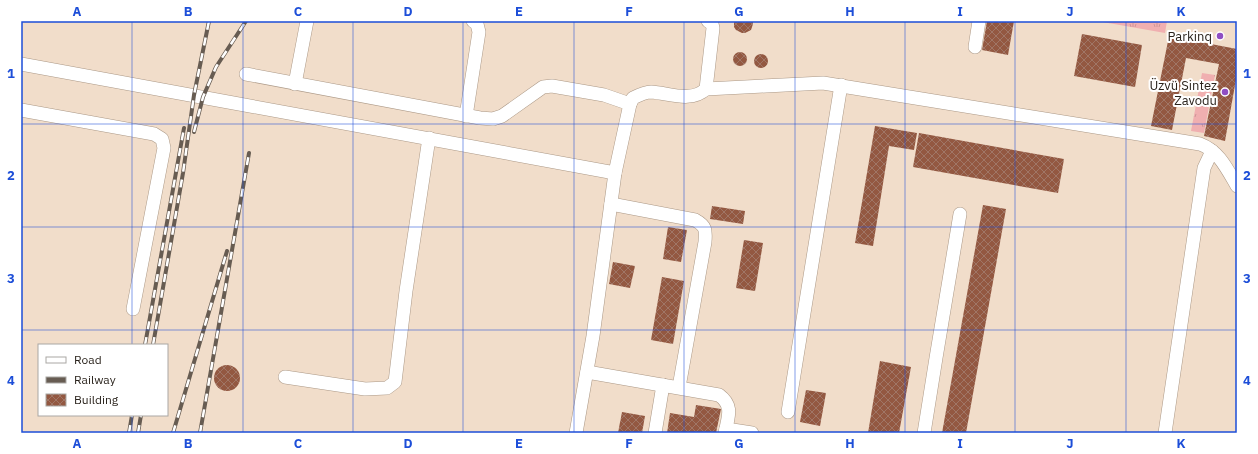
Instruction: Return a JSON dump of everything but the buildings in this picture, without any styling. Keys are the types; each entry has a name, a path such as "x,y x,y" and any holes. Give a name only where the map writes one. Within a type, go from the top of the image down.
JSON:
{"lane":[{"path":"295,84 307,21"},
{"path":"466,116 479,32 473,21"},
{"path":"706,89 713,28 712,24 708,21"},
{"path":"975,47 979,21"},
{"path":"21,64 615,172"},
{"path":"246,74 480,118 493,119 502,116 543,87 552,86 604,95 630,104"},
{"path":"576,433 593,336 615,172 630,104 633,98 650,92 685,96 700,94 706,89 799,83 841,85 1200,144 1212,151 1222,162 1237,186"},
{"path":"788,412 841,85"},
{"path":"21,110 154,134 162,139 164,148 133,309"},
{"path":"285,377 365,389 387,388 395,382 406,291 429,138"},
{"path":"1165,433 1204,168 1212,151"},
{"path":"611,204 695,220 702,224 706,232 678,387"},
{"path":"924,433 960,214"},
{"path":"587,372 719,395 726,400 729,407 725,431 752,433"},
{"path":"655,433 663,385"}],"green space":[{"path":"1097,21 1167,21 1165,33"},
{"path":"1202,73 1215,75 1204,133 1191,131"}],"railway":[{"path":"153,344 183,173 194,95 209,21"},
{"path":"194,132 203,97 216,67 246,21"},
{"path":"145,344 184,128"},
{"path":"200,433 249,153"},
{"path":"173,433 227,251"},
{"path":"129,433 132,416"},
{"path":"138,433 141,416"}],"place":[{"name":"Parkinq","path":"1220,36"},
{"name":"Üzvü Sintez Zavodu","path":"1225,92"}]}
